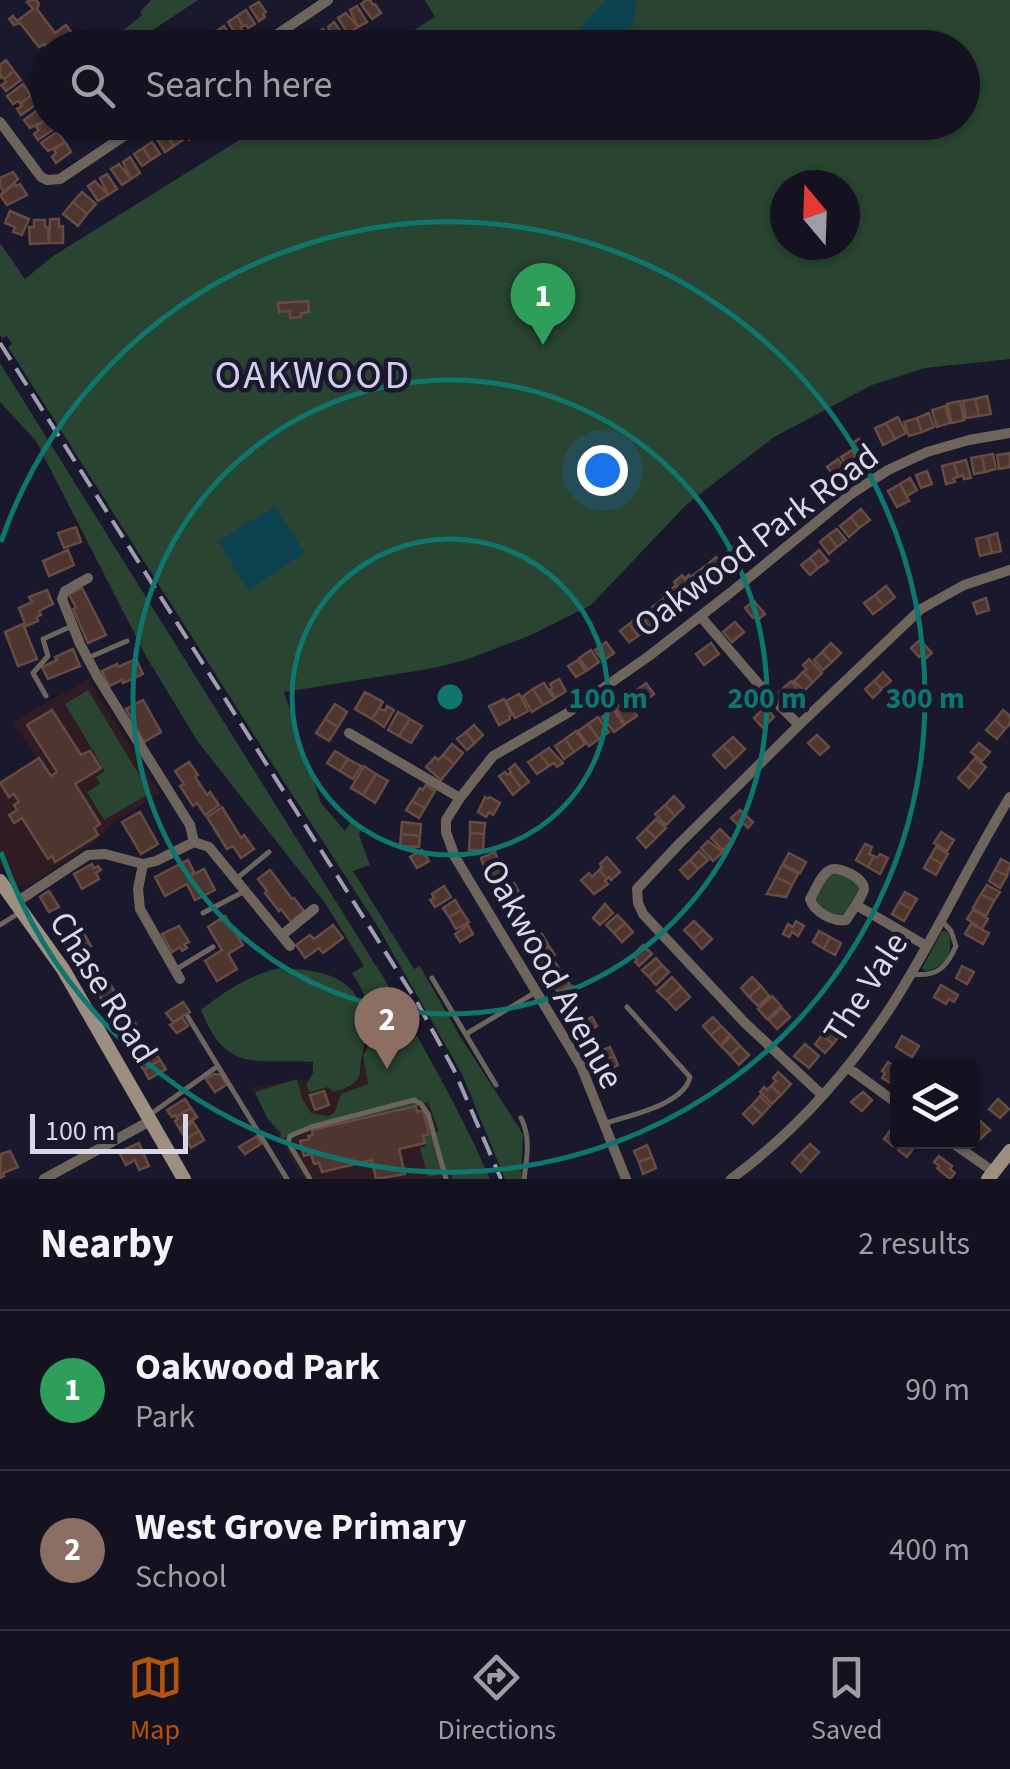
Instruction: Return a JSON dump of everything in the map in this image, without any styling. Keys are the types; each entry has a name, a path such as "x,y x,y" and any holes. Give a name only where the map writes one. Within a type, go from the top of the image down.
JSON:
{"street":[{"path":"284,30 328,0"},
{"path":"0,122 46,186 118,140"},
{"name":"Oakwood Park Road","path":"460,798 493,756 566,714 701,617 851,494 888,470 927,452 1010,433"},
{"path":"822,1094 744,1024 642,914 638,889 679,844 920,609 964,585 1010,570"},
{"path":"88,578 65,591 62,598 72,626 190,825 194,842"},
{"path":"701,617 739,664 800,724"},
{"path":"349,733 460,798"},
{"name":"Oakwood Avenue","path":"460,798 446,820 450,845 581,1066 626,1179"},
{"name":"The Vale","path":"731,1179 762,1156 847,1067 891,1006 1010,798"},
{"path":"19,907 88,855 104,854 143,864 194,842 209,848 290,946"},
{"path":"143,864 138,889 140,909 178,974"},
{"path":"837,868 861,880 864,890 856,906 846,920 838,922 815,908 810,900 826,873 837,868"},
{"name":"Chase Road","path":"0,881 62,969 184,1179"},
{"path":"856,906 925,945"},
{"path":"282,935 314,909"},
{"path":"847,1067 890,1098"},
{"path":"44,1179 148,1119"},
{"path":"960,1149 991,1175 1010,1151"}],"lane":[{"path":"46,696 32,674 48,656 43,639 72,626"},
{"path":"88,658 128,641"},
{"path":"236,879 269,852"},
{"path":"203,913 246,891"},
{"path":"0,926 19,907"},
{"path":"910,974 924,976 948,963 956,946 951,931 940,919"},
{"path":"178,974 213,947"},
{"path":"432,978 496,1085"},
{"path":"466,1034 536,991"},
{"path":"604,1124 674,1099 689,1083 690,1076 680,1064 626,1008"},
{"path":"188,1017 288,1179"},
{"path":"148,1119 218,1066"},
{"path":"310,1179 288,1142 290,1136 414,1100 428,1114 446,1179"},
{"path":"521,1118 528,1146 524,1179"}],"shaded area":[{"path":"88,679 160,793 26,887 14,886 0,863 0,783 38,760 12,722"},
{"path":"352,973 393,1020 464,1179 303,1179 251,1087 343,1075 364,1064 363,1055 372,1036 371,1024 367,997"}],"green space":[{"path":"151,0 198,0 153,30 124,30 142,15 140,12"},
{"path":"425,0 1010,0 1010,359 925,368 872,385 774,437 687,504 591,605 531,635 434,668 284,692 321,803 345,831 352,820 361,828 359,835 370,865 353,871 414,969 420,966 523,1134 521,1179 505,1179 462,1074 375,922 8,347 12,344 7,336 0,335 0,243 25,279 53,256 240,140 980,140 980,30 414,30 435,17"},
{"path":"0,363 388,985 490,1179 453,1179 450,1171 428,1177 420,1148 426,1146 423,1136 439,1131 428,1102 280,1139 281,1133 267,1118 255,1092 297,1079 311,1113 329,1116 335,1112 341,1094 368,1084 363,1055 372,1023 363,992 352,973 364,966 325,903 198,742 147,658 36,441 0,402"},
{"path":"88,690 150,793 104,820 87,792 100,784 96,777 105,771 65,704"},
{"path":"837,872 856,882 859,889 846,914 839,917 818,906 815,899 828,876"},
{"path":"942,931 948,932 950,939 947,957 925,971 922,968"},
{"path":"280,968 329,975 352,990 359,1001 365,1040 360,1073 350,1086 333,1092 328,1087 310,1092 306,1085 313,1073 313,1062 245,1059 221,1045 211,1031 201,1010 239,984"}],"water":[{"path":"606,0 636,0 634,24 623,30 580,30"},
{"path":"275,506 305,553 248,591 218,541"}],"building":[{"path":"36,0 37,9 53,30 30,30 30,36 20,23 14,25 9,19 13,16 17,21 33,9 27,2"},
{"path":"366,0 381,13 372,19 361,4"},
{"path":"259,2 266,12 259,21 250,7"},
{"path":"357,6 367,22 358,27 350,10"},
{"path":"246,10 255,24 248,28 237,16"},
{"path":"346,13 358,27 346,30 338,18"},
{"path":"237,16 242,30 233,30 228,22"},
{"path":"6,60 14,71 4,79 0,78 0,65"},
{"path":"14,71 21,80 6,91 1,85"},
{"path":"23,84 30,94 13,104 7,96"},
{"path":"30,97 30,109 21,115 17,109 22,106 20,103"},
{"path":"45,140 65,142 48,151 41,143"},
{"path":"158,140 170,140 174,146 165,152"},
{"path":"65,142 71,152 56,163 52,157 54,150"},
{"path":"152,142 160,154 151,160 143,148"},
{"path":"143,148 151,160 142,166 134,154"},
{"path":"130,157 140,173 131,179 123,162"},
{"path":"119,164 131,179 122,185 111,169"},
{"path":"13,172 18,179 4,192 0,178"},
{"path":"107,174 117,189 108,195 100,178"},
{"path":"95,181 108,195 98,201 88,186"},
{"path":"20,184 27,195 7,205 0,195"},
{"path":"82,192 96,204 87,214 73,202"},
{"path":"73,202 87,214 78,226 63,214"},
{"path":"10,211 29,219 22,235 5,223"},
{"path":"50,219 59,219 59,227 63,226 63,243 49,243"},
{"path":"34,220 45,220 49,243 30,244 29,227 34,227"},
{"path":"308,301 309,312 301,313 301,317 290,318 290,311 279,312 278,303"},
{"path":"987,396 991,414 979,416 975,399"},
{"path":"975,399 979,416 966,418 963,401"},
{"path":"960,401 964,420 952,423 947,404"},
{"path":"945,406 950,423 937,427 932,410"},
{"path":"929,413 934,427 922,432 917,418"},
{"path":"898,417 906,433 895,439 886,423"},
{"path":"917,418 922,432 909,436 904,422"},
{"path":"886,423 895,439 883,445 875,428"},
{"path":"859,439 872,453 861,460 852,443"},
{"path":"852,450 859,462 848,468 841,457"},
{"path":"1010,453 1010,467 999,469 997,455"},
{"path":"993,454 996,469 985,472 982,456"},
{"path":"982,456 985,472 974,474 971,458"},
{"path":"838,459 846,470 836,478 827,467"},
{"path":"966,460 971,478 964,479 963,475 958,477 954,463"},
{"path":"954,463 958,477 946,484 942,466"},
{"path":"927,471 932,484 921,488 916,475"},
{"path":"910,478 917,490 907,496 900,484"},
{"path":"900,484 909,501 897,507 888,491"},
{"path":"861,509 870,520 859,528 851,517"},
{"path":"851,517 859,528 849,537 840,526"},
{"path":"76,527 81,542 64,548 58,533"},
{"path":"837,529 846,540 837,547 828,535"},
{"path":"997,533 1001,551 992,553 988,536"},
{"path":"828,535 837,547 829,554 820,542"},
{"path":"988,536 992,553 980,556 976,539"},
{"path":"740,541 749,552 740,560 731,549"},
{"path":"731,549 740,560 731,567 722,557"},
{"path":"68,550 74,565 49,576 43,561"},
{"path":"819,550 828,561 818,568 810,558"},
{"path":"716,557 725,569 715,577 706,566"},
{"path":"810,558 818,568 810,575 801,565"},
{"path":"704,567 714,578 701,588 692,576"},
{"path":"682,575 685,579 689,575 699,588 686,598 674,582"},
{"path":"675,586 685,600 673,608 663,595"},
{"path":"886,586 895,597 884,606 875,595"},
{"path":"82,588 106,635 88,643 69,594"},
{"path":"47,590 53,604 39,611 38,621 26,626 19,608 32,602 29,597"},
{"path":"875,595 884,606 873,614 864,603"},
{"path":"986,598 989,610 977,614 973,603"},
{"path":"663,599 673,611 661,620 652,607"},
{"path":"754,601 765,614 759,619 745,608"},
{"path":"652,607 661,620 650,628 641,615"},
{"path":"638,617 647,629 638,636 629,624"},
{"path":"735,622 744,632 732,642 723,632"},
{"path":"23,624 37,659 18,666 5,632"},
{"path":"629,624 638,636 629,642 620,631"},
{"path":"920,640 932,653 926,658 922,654 919,657 911,648"},
{"path":"606,642 614,653 603,661 595,650"},
{"path":"711,643 719,654 704,665 696,654"},
{"path":"831,643 841,653 832,662 822,652"},
{"path":"73,649 80,666 48,679 42,667"},
{"path":"591,650 599,662 588,670 579,658"},
{"path":"822,652 832,662 823,670 814,660"},
{"path":"136,659 143,674 109,686 102,671"},
{"path":"809,659 822,673 813,682 803,672"},
{"path":"578,660 586,671 576,677 568,666"},
{"path":"803,672 813,682 804,691 794,681"},
{"path":"883,672 891,681 882,689 874,681"},
{"path":"559,679 566,691 555,698 550,684"},
{"path":"791,681 800,692 788,703 778,693"},
{"path":"874,681 882,689 873,698 865,689"},
{"path":"544,683 554,699 543,705 533,689"},
{"path":"646,683 654,694 645,701 637,690"},
{"path":"533,689 543,705 532,712 523,696"},
{"path":"637,690 645,701 635,708 627,697"},
{"path":"365,692 383,702 372,719 355,709"},
{"path":"519,694 528,711 515,718 506,701"},
{"path":"504,699 512,715 499,725 489,706"},
{"path":"143,700 161,732 144,742 126,709"},
{"path":"626,700 637,716 625,724 615,708"},
{"path":"335,704 347,712 338,727 325,719"},
{"path":"387,706 394,710 384,727 372,719 379,708 385,711"},
{"path":"765,707 774,717 763,728 754,718"},
{"path":"613,709 624,725 614,732 602,717"},
{"path":"52,710 81,755 90,751 101,768 75,784 100,824 94,828 98,835 55,862 52,856 48,859 22,818 14,823 9,815 17,810 14,805 19,802 14,794 9,797 0,783 39,758 51,776 57,772 27,725"},
{"path":"1003,710 1010,716 1005,729 995,720"},
{"path":"398,712 410,719 399,736 388,730"},
{"path":"598,717 609,732 599,739 588,724"},
{"path":"325,719 338,727 329,741 316,733"},
{"path":"410,719 422,726 411,743 399,736"},
{"path":"995,720 1005,729 997,739 986,730"},
{"path":"588,724 599,739 589,746 578,731"},
{"path":"474,725 483,735 475,743 466,732"},
{"path":"576,731 585,744 574,752 565,739"},
{"path":"466,732 475,743 467,750 457,739"},
{"path":"817,735 829,747 820,755 808,743"},
{"path":"733,737 745,749 735,759 723,746"},
{"path":"565,739 574,752 564,759 555,746"},
{"path":"979,743 990,752 982,761 971,752"},
{"path":"452,744 463,753 454,764 443,755"},
{"path":"723,746 735,759 725,768 713,755"},
{"path":"549,748 563,763 557,767 554,763 549,766 540,754"},
{"path":"335,751 348,759 340,771 327,763"},
{"path":"540,754 549,766 537,774 528,762"},
{"path":"443,755 454,764 441,780 426,767"},
{"path":"975,758 986,767 978,777 967,768"},
{"path":"348,759 361,766 353,779 340,771"},
{"path":"189,762 207,795 210,792 219,805 205,815 197,803 193,806 175,771"},
{"path":"515,764 529,782 521,788 509,769"},
{"path":"364,766 376,774 363,795 351,788"},
{"path":"967,768 978,777 969,788 958,778"},
{"path":"505,772 521,788 513,795 499,776"},
{"path":"376,774 388,781 375,803 363,795"},
{"path":"426,785 435,791 425,808 412,801"},
{"path":"674,796 684,807 675,816 665,805"},
{"path":"485,797 500,803 493,815 489,812 486,817 478,812"},
{"path":"412,801 425,808 419,818 406,810"},
{"path":"665,805 675,816 666,825 655,814"},
{"path":"222,807 241,838 244,835 254,849 241,858 233,846 227,849 207,817"},
{"path":"740,810 753,822 748,828 743,823 740,827 731,818"},
{"path":"140,812 158,844 141,854 122,822"},
{"path":"656,819 666,828 656,838 646,829"},
{"path":"402,822 421,824 420,836 401,834"},
{"path":"470,822 485,823 484,834 470,833"},
{"path":"646,829 656,838 646,848 637,838"},
{"path":"720,829 732,841 723,850 711,838"},
{"path":"941,832 954,840 947,851 934,843"},
{"path":"470,833 484,834 483,850 469,850"},
{"path":"401,834 420,836 419,847 400,846"},
{"path":"708,841 723,852 713,861 701,848"},
{"path":"865,844 872,847 869,854 874,856 868,867 856,860"},
{"path":"936,847 948,854 942,864 930,857"},
{"path":"422,850 429,861 417,868 410,857"},
{"path":"699,851 708,860 698,869 690,860"},
{"path":"495,852 500,864 485,870 481,858"},
{"path":"789,853 806,862 800,873 783,864"},
{"path":"874,856 888,858 880,874 868,867"},
{"path":"607,857 620,872 611,880 599,870"},
{"path":"930,857 942,864 936,875 924,868"},
{"path":"1001,859 1010,864 1007,876 995,870"},
{"path":"188,860 192,875 204,869 215,890 195,900 187,884 165,896 155,877"},
{"path":"690,860 698,869 688,879 680,870"},
{"path":"92,864 101,870 96,873 99,879 82,889 74,874"},
{"path":"500,864 504,875 490,881 485,870"},
{"path":"782,865 798,874 792,885 776,877"},
{"path":"270,870 304,911 291,922 258,879"},
{"path":"599,870 608,884 594,894 581,880"},
{"path":"995,870 1007,876 1000,888 989,881"},
{"path":"776,877 792,885 786,897 767,894"},
{"path":"514,883 519,892 505,900 500,891"},
{"path":"987,885 1000,892 994,901 981,894"},
{"path":"444,886 451,897 435,907 430,900 434,898 432,894"},
{"path":"49,891 59,907 49,912 40,897"},
{"path":"519,892 524,901 510,909 505,900"},
{"path":"905,892 917,899 911,909 899,902"},
{"path":"981,894 994,901 986,916 973,908"},
{"path":"455,900 461,910 449,917 443,908"},
{"path":"899,902 911,909 904,921 892,914"},
{"path":"605,904 613,913 600,925 593,918"},
{"path":"523,908 530,921 519,927 512,915"},
{"path":"461,910 469,922 456,929 449,917"},
{"path":"973,910 988,919 982,929 967,919"},
{"path":"617,915 625,923 614,933 606,925"},
{"path":"225,916 243,945 228,954 237,969 217,981 205,961 222,950 208,927"},
{"path":"530,921 537,933 526,940 519,927"},
{"path":"694,921 703,930 693,939 684,930"},
{"path":"796,921 804,926 798,936 792,932 789,937 783,934 788,924 793,927"},
{"path":"625,923 633,932 622,942 614,933"},
{"path":"971,924 989,933 983,944 965,934"},
{"path":"333,925 343,938 323,953 319,948 305,958 296,945 310,935 314,939"},
{"path":"468,925 473,934 460,942 455,934"},
{"path":"179,926 189,942 182,951 180,947 172,952 162,934"},
{"path":"80,928 86,937 71,946 66,937"},
{"path":"703,930 712,939 702,949 693,939"},
{"path":"819,931 830,937 824,949 813,942"},
{"path":"542,934 549,946 536,954 529,942"},
{"path":"86,937 91,946 77,955 71,946"},
{"path":"830,937 841,943 835,955 824,949"},
{"path":"643,945 652,954 639,966 633,955"},
{"path":"549,946 555,955 541,963 536,954"},
{"path":"656,958 662,965 649,977 642,970"},
{"path":"555,962 562,973 551,981 544,969"},
{"path":"662,965 669,972 656,985 649,977"},
{"path":"962,966 974,972 967,984 956,978"},
{"path":"101,970 106,978 93,987 88,978"},
{"path":"562,973 570,985 558,992 551,981"},
{"path":"672,977 681,987 667,1000 657,991"},
{"path":"752,977 761,986 749,997 741,988"},
{"path":"110,984 116,994 103,1002 97,992"},
{"path":"941,985 958,995 954,1002 949,999 946,1004 934,997"},
{"path":"573,986 580,998 569,1005 562,993"},
{"path":"761,986 769,996 758,1006 749,997"},
{"path":"681,987 690,997 676,1010 667,1000"},
{"path":"116,994 122,1003 109,1012 103,1002"},
{"path":"772,996 781,1006 767,1019 758,1009"},
{"path":"183,1002 190,1012 173,1022 166,1013"},
{"path":"126,1008 132,1018 118,1027 112,1017"},
{"path":"782,1008 790,1017 777,1029 769,1020"},
{"path":"182,1017 188,1026 177,1033 170,1025"},
{"path":"592,1017 597,1026 583,1034 581,1023"},
{"path":"713,1017 721,1026 711,1035 703,1026"},
{"path":"132,1018 138,1028 124,1036 118,1027"},
{"path":"721,1026 730,1035 720,1045 711,1035"},
{"path":"829,1026 840,1035 833,1044 822,1035"},
{"path":"822,1035 833,1044 825,1053 815,1044"},
{"path":"731,1036 740,1046 730,1055 721,1046"},
{"path":"902,1036 919,1046 912,1057 896,1047"},
{"path":"805,1044 819,1056 809,1068 794,1056"},
{"path":"740,1046 749,1055 739,1065 730,1055"},
{"path":"610,1047 614,1056 600,1063 595,1053"},
{"path":"155,1051 160,1060 144,1070 138,1062"},
{"path":"614,1056 618,1065 604,1072 600,1063"},
{"path":"160,1060 166,1069 149,1079 144,1070"},
{"path":"890,1063 890,1083 882,1078 882,1071"},
{"path":"778,1072 791,1084 781,1095 771,1086"},
{"path":"221,1075 226,1085 215,1092 206,1079"},
{"path":"771,1086 781,1095 772,1104 760,1092"},
{"path":"324,1091 329,1105 315,1110 310,1095"},
{"path":"863,1092 872,1100 862,1111 851,1102"},
{"path":"760,1096 770,1106 762,1115 752,1105"},
{"path":"185,1099 191,1108 172,1117 167,1110"},
{"path":"998,1099 1009,1109 1000,1118 989,1109"},
{"path":"752,1105 762,1115 753,1124 743,1114"},
{"path":"416,1106 417,1112 423,1110 429,1134 423,1136 425,1143 399,1149 405,1174 376,1179 372,1160 322,1172 311,1154 304,1156 300,1141 309,1139 312,1130"},
{"path":"191,1108 197,1117 179,1128 176,1117"},
{"path":"980,1121 990,1130 980,1139"},
{"path":"193,1122 199,1131 186,1139 180,1130"},
{"path":"199,1131 204,1140 191,1148 186,1139"},
{"path":"257,1136 261,1144 245,1154 239,1147"},
{"path":"139,1143 149,1166 139,1170 135,1160 126,1165 119,1152"},
{"path":"810,1144 819,1152 810,1162 801,1153"},
{"path":"647,1145 652,1157 639,1162 634,1151"},
{"path":"899,1149 913,1149 907,1157"},
{"path":"10,1151 18,1167 0,1178 1,1154"},
{"path":"801,1153 810,1162 801,1172 792,1163"},
{"path":"939,1156 952,1166 950,1169 955,1173 950,1179 934,1162"},
{"path":"652,1157 656,1168 643,1174 639,1162"}],"railway":[{"path":"0,343 417,1002 454,1070 501,1179"}],"place":[{"name":"Oakwood Park","path":"543,345"},
{"name":"West Grove Primary","path":"387,1069"}],"district":[{"name":"OAKWOOD","path":"313,374"}]}
